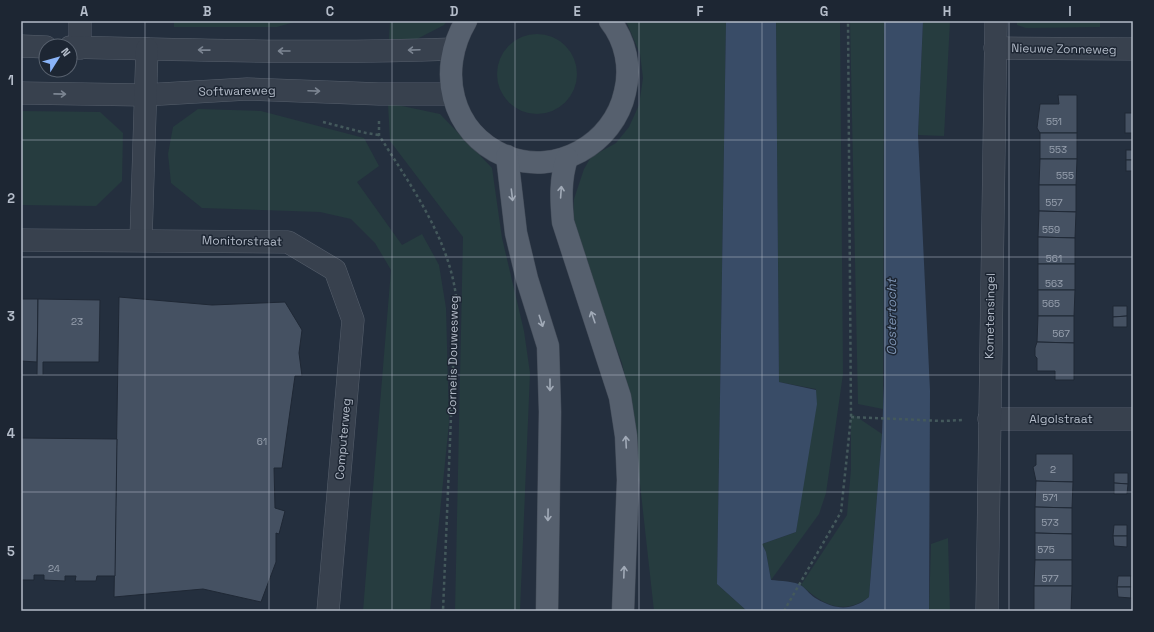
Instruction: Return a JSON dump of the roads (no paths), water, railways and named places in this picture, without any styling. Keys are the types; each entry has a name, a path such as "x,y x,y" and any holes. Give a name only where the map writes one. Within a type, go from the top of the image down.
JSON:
{"main road":[{"path":"466,21 453,49 450,72 452,94 461,116 475,135 494,150 507,156 542,161 567,158 591,146 609,128 622,105 628,80 626,54 617,29 610,21"},
{"path":"507,156 516,233 527,279 548,346 550,412 547,611"},
{"path":"567,158 563,170 561,197 563,222 620,397 626,436 628,480 623,611"}],"street":[{"path":"77,38 80,21"},
{"name":"Kometensingel","path":"987,611 996,21"},
{"path":"21,46 38,47"},
{"path":"78,47 259,51 393,51 453,49"},
{"name":"Nieuwe Zonneweg","path":"995,48 1133,50"},
{"path":"141,239 146,49"},
{"name":"Softwareweg","path":"21,93 144,94 247,89 379,94 452,94"},
{"name":"Monitorstraat","path":"21,240 141,239 288,242 335,270"},
{"name":"Computerweg","path":"328,611 353,320 335,270"},
{"name":"Algolstraat","path":"989,419 1133,420"}],"water":[{"name":"Oostertocht","path":"726,21 776,21 779,382 816,390 817,404 796,532 762,544 766,552 771,580 799,584 811,595 824,603 837,607 850,607 863,602 869,597 882,434 884,385 884,21 923,21 918,135 930,391 929,611 747,611 717,584"}]}
